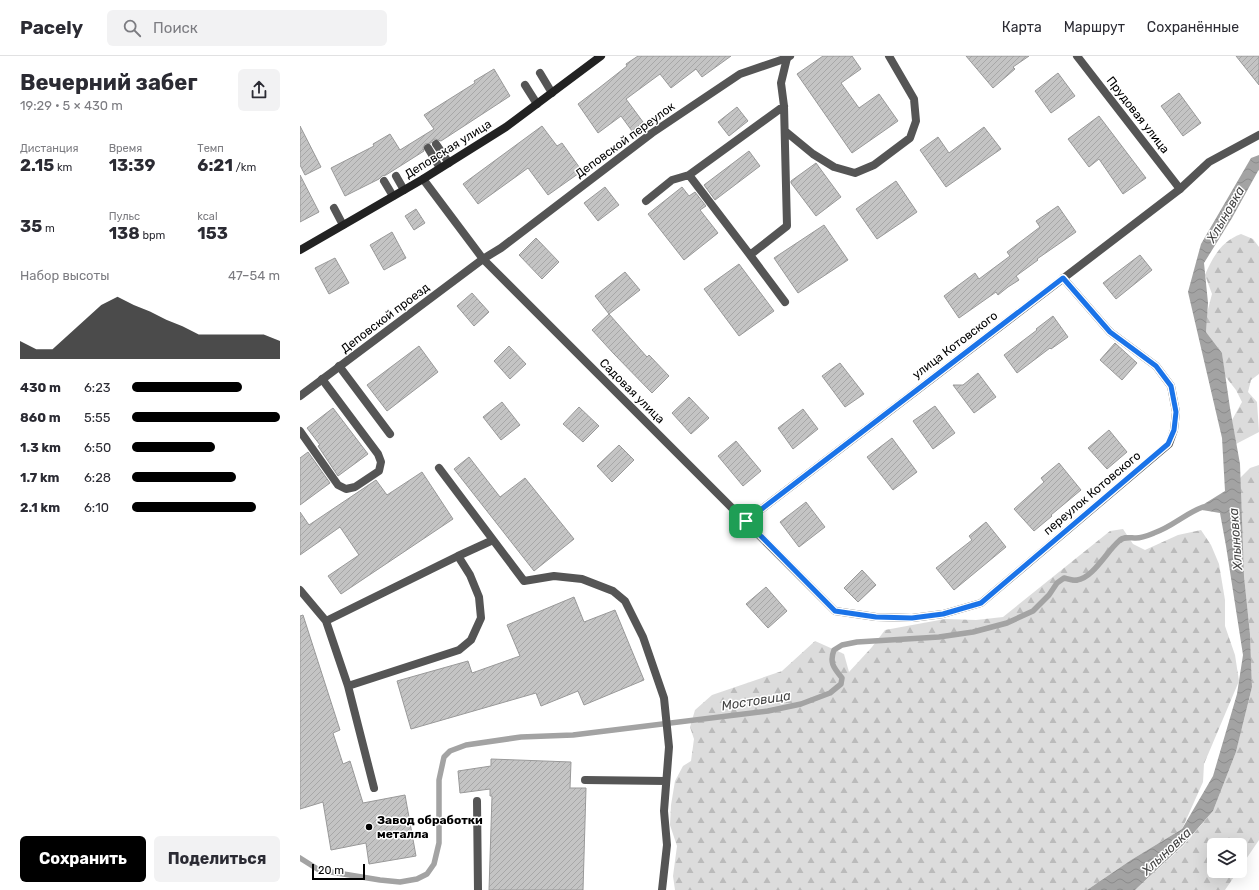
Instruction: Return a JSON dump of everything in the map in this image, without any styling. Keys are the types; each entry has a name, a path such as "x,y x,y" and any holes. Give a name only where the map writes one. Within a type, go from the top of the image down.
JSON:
{"main road":[{"name":"Деповская улица","path":"300,250 423,180 506,127 601,56"}],"street":[{"path":"785,131 813,154 834,167 855,173 874,165 910,138 916,121 914,98 889,56"},
{"name":"Прудовая улица","path":"1077,56 1180,189"},
{"path":"750,255 787,226 784,106 781,83 788,57"},
{"name":"Деповской переулок","path":"484,259 501,248 652,133 740,74 788,57"},
{"path":"540,73 552,93"},
{"path":"525,85 537,104"},
{"path":"646,201 672,180 689,175 784,106"},
{"name":"улица Котовского","path":"746,521 1180,189 1209,162 1259,135"},
{"path":"440,168 432,146 448,163"},
{"path":"689,175 785,302"},
{"path":"396,176 404,190"},
{"name":"Садовая улица","path":"423,180 484,259 835,611"},
{"path":"384,181 393,196"},
{"path":"334,208 343,225"},
{"name":"Деповской проезд","path":"300,396 484,259"},
{"name":"переулок Котовского","path":"835,611 876,617 912,618 943,614 981,603 1168,444 1174,430 1176,412 1171,386 1156,366 1110,332 1063,278"},
{"path":"339,366 390,434"},
{"path":"300,431 338,485 346,489 355,487 378,470 381,462 378,454 322,379"},
{"path":"440,468 524,581 554,576 582,579 613,591 625,601 643,638 664,698 669,747 664,811 667,845 662,890"},
{"path":"326,621 493,540"},
{"path":"348,686 459,650 471,640 481,618 479,597 470,575 458,556"},
{"path":"300,590 326,621 348,686 374,788"},
{"path":"585,780 666,781"},
{"path":"477,802 478,890"}],"green space":[{"path":"1241,234 1253,239 1259,247 1259,374 1251,380 1248,392 1257,402 1259,432 1236,444 1232,420 1242,402 1236,390 1225,376 1222,353 1206,332 1207,313 1212,294 1205,275 1211,262 1223,245"},
{"path":"1259,465 1259,840 1247,858 1247,838 1207,838 1207,878 1233,878 1225,890 1135,890 1183,846 1213,811 1236,752 1252,687 1250,634 1244,576 1240,478 1250,468"},
{"path":"1123,529 1133,544 1145,550 1178,535 1201,530 1211,545 1219,564 1225,600 1225,626 1235,655 1239,681 1204,764 1203,782 1182,829 1131,860 1087,890 675,890 673,876 677,846 670,825 671,805 675,781 683,766 691,761 694,739 690,727 695,710 712,695 782,671 815,641 844,654 849,672 885,630 945,619 976,620 1003,617 1110,531"}],"water":[{"name":"Хлыновка","path":"1259,155 1259,170 1204,263 1208,303 1206,332 1222,353 1240,464 1244,576 1250,634 1252,687 1236,752 1213,811 1183,845 1135,890 1087,890 1131,860 1182,829 1213,776 1237,694 1243,655 1220,513 1196,509 1225,491 1222,438 1188,292 1201,244 1251,158"}],"building":[{"path":"638,56 731,56 702,77 696,69 671,88 660,74 626,99 643,122 632,131 621,116 598,133 578,104 627,66 626,64"},
{"path":"823,56 852,56 861,69 841,83 859,108 879,94 898,121 852,153 797,74"},
{"path":"966,56 1029,56 1013,67 1015,69 993,88"},
{"path":"1236,56 1259,56 1259,85"},
{"path":"494,69 510,96 441,141 435,139 431,143 425,144 423,148 424,151 386,175 345,196 331,168 374,146 373,144 390,134 400,150 434,129 424,115 475,83 474,81"},
{"path":"1058,73 1075,96 1051,113 1035,91"},
{"path":"1179,93 1201,123 1183,136 1161,106"},
{"path":"737,107 748,121 729,136 718,122"},
{"path":"1099,116 1146,178 1123,194 1099,159 1089,167 1068,139"},
{"path":"300,126 321,167 305,175 300,165"},
{"path":"542,126 557,146 562,143 582,171 548,195 528,168 478,204 463,184"},
{"path":"984,127 1001,149 946,187 920,150 938,137 949,153"},
{"path":"749,151 760,166 715,200 704,185"},
{"path":"816,163 841,197 816,216 791,181"},
{"path":"300,175 319,212 300,222"},
{"path":"896,181 917,212 877,239 856,209"},
{"path":"605,187 619,205 598,221 584,203"},
{"path":"682,187 689,196 695,192 706,206 700,210 718,233 684,260 648,214"},
{"path":"1058,206 1076,232 1037,259 1038,260 1016,276 1019,280 998,295 996,292 959,318 944,296 975,273 979,279 1010,256 1007,252 1040,227 1036,221"},
{"path":"416,209 425,223 414,230 405,216"},
{"path":"824,225 848,260 798,293 774,258"},
{"path":"392,232 406,258 384,270 370,245"},
{"path":"536,238 559,262 542,279 519,255"},
{"path":"1140,255 1152,270 1116,299 1103,283"},
{"path":"335,258 349,283 329,294 315,268"},
{"path":"739,264 774,311 739,336 704,289"},
{"path":"625,272 640,290 609,314 595,296"},
{"path":"472,293 489,312 474,326 457,306"},
{"path":"609,314 647,357 649,355 669,376 652,393 592,330"},
{"path":"1053,316 1068,337 1051,349 1050,348 1017,373 1004,355"},
{"path":"1115,343 1137,363 1122,380 1100,360"},
{"path":"419,346 438,372 387,411 367,385"},
{"path":"509,346 526,364 510,379 494,361"},
{"path":"840,363 864,394 845,407 822,376"},
{"path":"978,373 996,397 974,413 953,385 963,385"},
{"path":"689,397 709,418 691,434 672,413"},
{"path":"502,402 520,425 501,440 483,417"},
{"path":"935,406 955,433 933,449 913,421"},
{"path":"579,407 599,426 583,442 563,424"},
{"path":"333,408 368,454 338,476 318,446 320,445 307,428"},
{"path":"803,409 818,429 793,449 778,428"},
{"path":"1109,430 1127,452 1107,469 1088,448"},
{"path":"892,438 917,472 893,490 867,457"},
{"path":"736,441 761,471 743,486 718,456"},
{"path":"619,445 634,460 612,482 597,466"},
{"path":"308,452 330,483 300,505 300,458"},
{"path":"469,457 500,497 525,478 574,539 534,571 454,469"},
{"path":"1059,463 1081,490 1034,531 1014,509 1044,482 1041,478"},
{"path":"422,472 453,519 341,594 328,576 359,555 340,527 300,555 300,512 309,525 376,480 387,495"},
{"path":"806,502 825,527 799,547 780,522"},
{"path":"986,522 1006,547 954,590 936,568 972,540 969,536"},
{"path":"862,570 876,585 858,602 844,588"},
{"path":"766,587 787,611 768,628 746,604"},
{"path":"574,597 584,622 615,610 644,680 584,705 578,691 541,706 536,693 411,729 397,681 468,661 472,673 520,656 507,625"},
{"path":"303,615 340,730 333,733 343,764 350,761 363,803 405,795 416,856 369,864 366,843 331,850 323,802 300,809 300,616"},
{"path":"491,759 571,762 570,788 586,788 583,890 489,890 492,796 490,796 490,789 460,793 458,771 491,766"}],"waterway":[{"name":"Мостовица","path":"300,858 319,870 400,882 417,879 427,874 434,864 439,843 439,780 444,757 450,751 466,745 521,737 573,735 768,711 801,704 830,693 841,684 842,678 833,665 832,658 834,650 842,645 857,642 939,637 973,632 1007,623 1033,611 1049,595 1057,583 1064,578 1075,580 1083,578 1089,574 1100,564 1114,545 1121,539 1141,538 1150,535 1203,507"}],"place":[{"name":"Завод обработки металла","path":"369,827"}],"route":[{"path":"1063,278 1110,332 1156,366 1171,386 1176,412 1174,430 1168,444 981,603 943,614 912,618 876,617 835,611 746,521 1063,278"}]}
